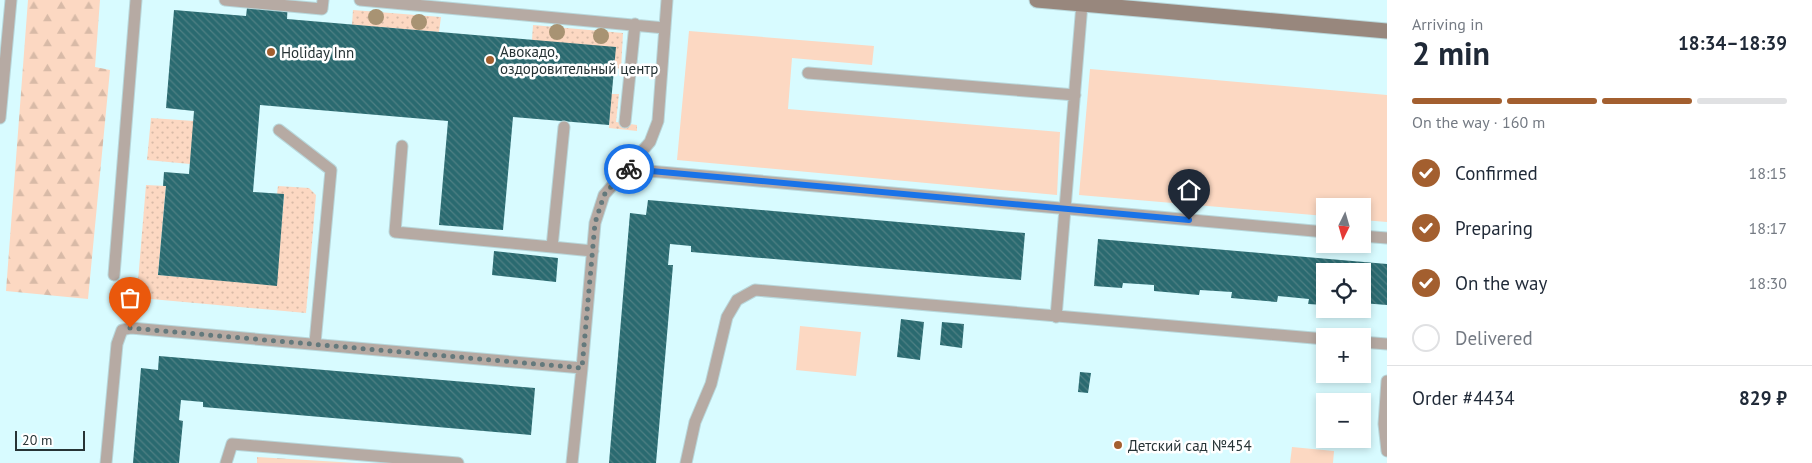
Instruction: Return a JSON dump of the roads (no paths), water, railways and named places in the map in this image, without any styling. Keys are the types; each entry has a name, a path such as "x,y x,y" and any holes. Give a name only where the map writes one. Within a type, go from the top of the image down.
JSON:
{"main road":[{"path":"1037,0 1387,31"}],"lane":[{"path":"0,118 11,0"},
{"path":"114,275 136,0"},
{"path":"225,0 322,9 323,0"},
{"path":"360,0 665,28"},
{"path":"572,463 595,223 604,195 650,142 658,121 667,0"},
{"path":"1056,317 1082,4"},
{"path":"626,122 635,24"},
{"path":"808,74 1075,95"},
{"path":"552,247 564,128"},
{"path":"279,130 331,170 315,343"},
{"path":"402,146 395,232 593,251"},
{"path":"626,169 1316,231"},
{"path":"1371,237 1387,238"},
{"path":"686,463 695,422 711,384 727,317 737,300 755,290 1316,338"},
{"path":"106,463 117,344 122,330 130,328 582,368"},
{"path":"1371,343 1387,344"},
{"path":"1387,381 1384,424 1387,450"},
{"path":"226,463 232,444 458,463"}],"place":[{"name":"Holiday Inn","path":"271,52"},
{"name":"Авокадо, оздоровительный центр","path":"490,60"},
{"name":"Детский сад №454","path":"1118,445"}]}
